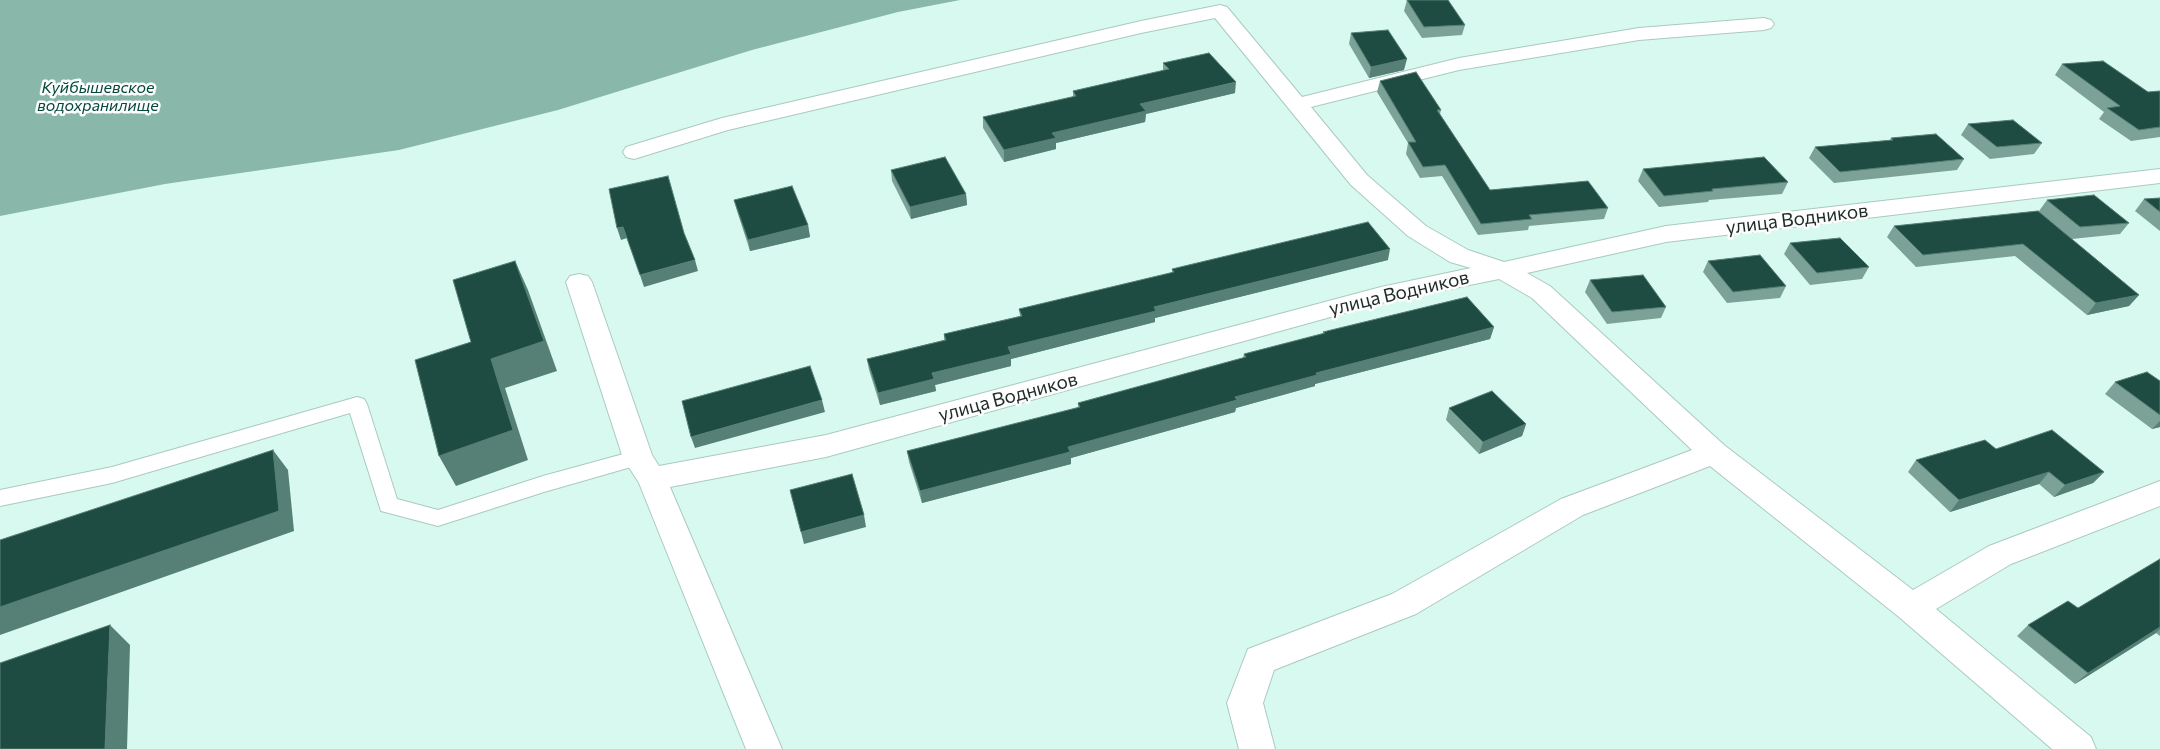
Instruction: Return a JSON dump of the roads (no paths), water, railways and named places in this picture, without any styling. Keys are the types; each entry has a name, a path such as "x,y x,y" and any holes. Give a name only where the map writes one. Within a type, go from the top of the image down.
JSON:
{"street":[{"path":"634,152 722,125 1141,27 1220,11 1359,180 1417,231 1459,256 1504,270 1541,292 1714,453 1911,607 2078,749"},
{"path":"1298,104 1459,64 1639,34 1764,24"},
{"name":"улица Водников","path":"645,469 826,446 1380,295 1666,234 2160,176"},
{"path":"579,282 645,469 764,749"},
{"path":"1257,749 1245,703 1260,660 1404,604 1572,507 1714,453"},
{"path":"1911,607 2000,555 2160,493"}],"lane":[{"path":"0,498 112,475 358,404 388,505 438,518 543,484 645,469"}],"water":[{"name":"Куйбышевское водохранилище","path":"0,0 960,0 898,12 752,50 558,110 399,150 165,184 0,216"}]}
